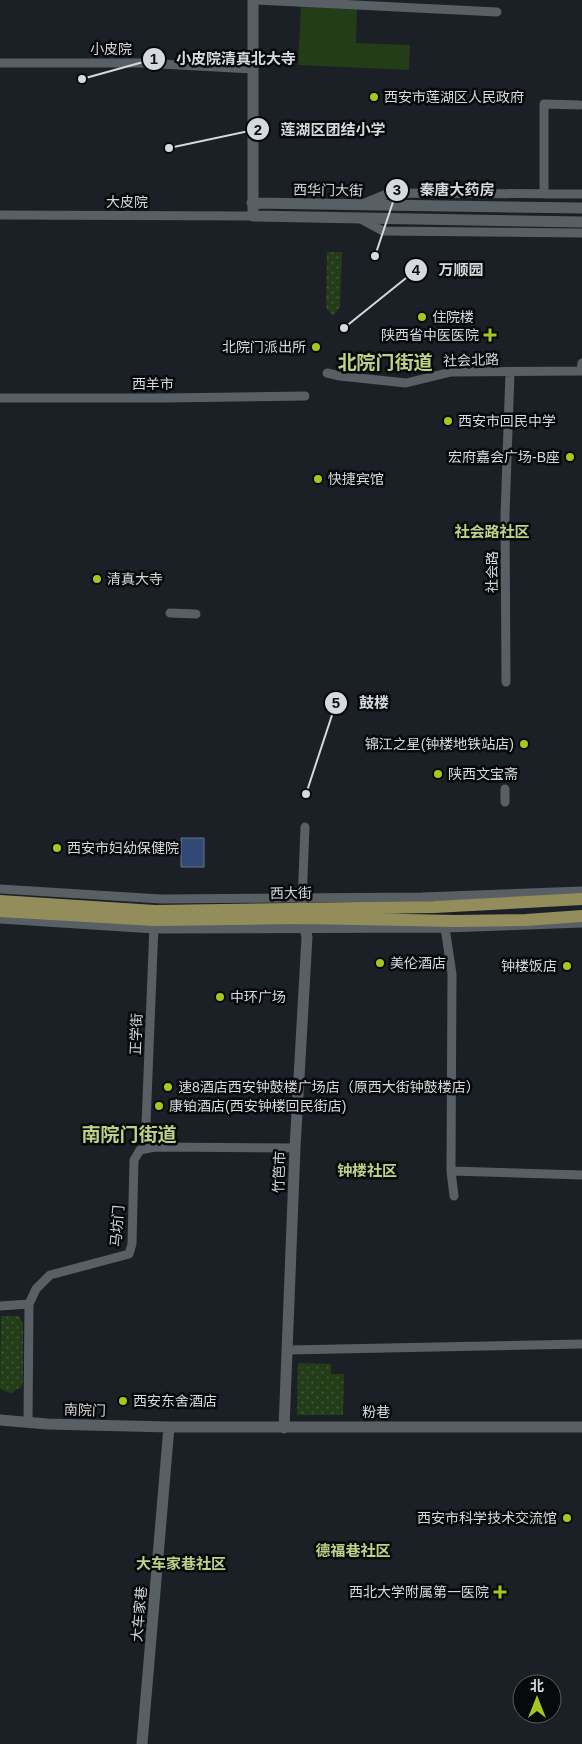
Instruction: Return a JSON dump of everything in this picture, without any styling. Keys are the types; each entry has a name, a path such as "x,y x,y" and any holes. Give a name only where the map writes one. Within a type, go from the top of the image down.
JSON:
{"main road":[{"name":"西大街","path":"0,911 154,924 304,913 582,899"},
{"name":"西大街","path":"0,901 155,911 304,913 450,925 582,916"}],"street":[{"path":"253,216 252,69 254,0 497,12"},
{"name":"小皮院","path":"0,63 142,63 252,69"},
{"path":"544,194 544,104 580,105"},
{"path":"360,205 389,192 582,194"},
{"name":"西华门大街","path":"252,203 582,208"},
{"name":"大皮院","path":"0,216 253,216"},
{"name":"西华门大街","path":"253,216 582,222"},
{"path":"359,218 383,231 582,233"},
{"name":"社会北路","path":"327,373 406,383 451,372 581,371 582,363"},
{"name":"社会路","path":"506,682 505,515 510,372"},
{"name":"西羊市","path":"0,398 305,396"},
{"path":"170,613 196,614"},
{"path":"505,789 505,802"},
{"path":"304,913 305,827"},
{"path":"0,889 139,898 304,913 422,897 582,891"},
{"name":"竹笆市","path":"284,1428 295,1148 306,937 304,913"},
{"path":"0,919 154,924"},
{"path":"454,1196 451,1171 452,974 450,925 582,923"},
{"name":"正学街","path":"145,1149 154,924"},
{"path":"145,1149 155,1147 295,1148"},
{"name":"马坊门","path":"29,1304 36,1289 50,1275 129,1254 132,1244 134,1160 140,1150 145,1149"},
{"path":"451,1171 582,1175"},
{"path":"0,1306 29,1304 28,1422"},
{"path":"288,1350 582,1344"},
{"name":"南院门","path":"0,1420 169,1427"},
{"name":"粉巷","path":"169,1427 582,1427"},
{"name":"大车家巷","path":"142,1744 169,1427"}],"green space":[{"path":"301,7 357,9 356,43 410,45 409,70 298,65"},
{"path":"327,252 342,252 340,307 333,316 326,307"},
{"path":"1,1316 19,1316 23,1324 23,1381 21,1387 11,1393 0,1388"},
{"path":"298,1363 331,1364 331,1374 344,1374 343,1415 297,1415"}],"water":[{"path":"181,838 204,838 204,867 181,867"}],"place":[{"name":"小皮院清真北大寺","path":"82,79"},
{"name":"西安市莲湖区人民政府","path":"374,97"},
{"name":"莲湖区团结小学","path":"169,148"},
{"name":"秦唐大药房","path":"375,256"},
{"name":"住院楼","path":"422,317"},
{"name":"万顺园","path":"344,328"},
{"name":"陕西省中医医院","path":"490,335"},
{"name":"北院门派出所","path":"316,347"},
{"name":"西安市回民中学","path":"448,421"},
{"name":"宏府嘉会广场-B座","path":"570,457"},
{"name":"快捷宾馆","path":"318,479"},
{"name":"清真大寺","path":"97,579"},
{"name":"锦江之星(钟楼地铁站店)","path":"524,744"},
{"name":"陕西文宝斋","path":"438,774"},
{"name":"鼓楼","path":"306,794"},
{"name":"西安市妇幼保健院","path":"57,848"},
{"name":"美伦酒店","path":"380,963"},
{"name":"钟楼饭店","path":"567,966"},
{"name":"中环广场","path":"220,997"},
{"name":"速8酒店西安钟鼓楼广场店（原西大街钟鼓楼店）","path":"168,1087"},
{"name":"康铂酒店(西安钟楼回民街店)","path":"159,1106"},
{"name":"西安东舍酒店","path":"123,1401"},
{"name":"西安市科学技术交流馆","path":"567,1518"},
{"name":"西北大学附属第一医院","path":"500,1592"}],"district":[{"name":"北院门街道","path":"385,362"},
{"name":"社会路社区","path":"492,532"},
{"name":"南院门街道","path":"129,1134"},
{"name":"钟楼社区","path":"367,1171"},
{"name":"德福巷社区","path":"353,1551"},
{"name":"大车家巷社区","path":"181,1564"}]}
